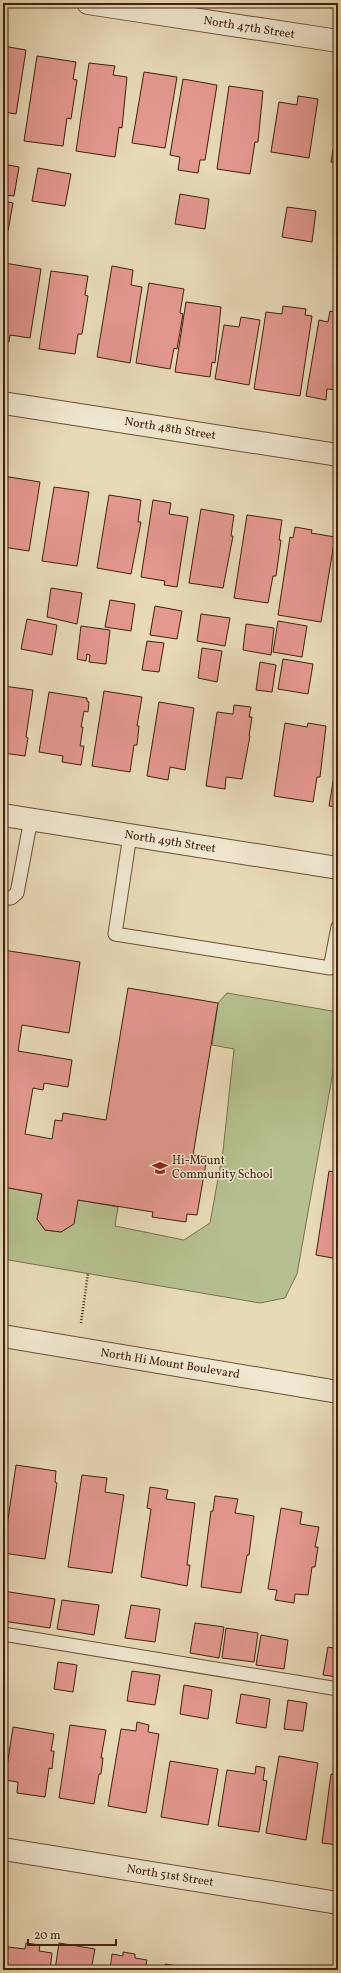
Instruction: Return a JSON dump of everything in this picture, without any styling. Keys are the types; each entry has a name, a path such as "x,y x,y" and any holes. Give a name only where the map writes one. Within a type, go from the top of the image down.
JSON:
{"street":[{"name":"North 47th Street","path":"88,3 338,41"},
{"name":"North 48th Street","path":"3,404 338,455"},
{"name":"North 49th Street","path":"3,815 338,868"},
{"name":"North Hi Mount Boulevard","path":"3,1336 338,1392"},
{"name":"North 51st Street","path":"3,1850 338,1903"}],"lane":[{"path":"3,898 11,898 17,893 31,820"},
{"path":"130,836 115,934 330,968 338,927"},
{"path":"3,1634 338,1689"}],"path":[{"path":"77,1349 88,1273"}],"green space":[{"path":"227,993 338,1012 338,1044 297,1274 285,1298 260,1303 3,1259 3,1187 42,1194 37,1219 45,1230 61,1232 73,1224 78,1200 118,1207 115,1226 184,1240 210,1223 223,1151 234,1049 212,1045 218,1003"}],"building":[{"path":"3,46 26,50 16,114 4,112 3,116"},
{"path":"37,56 76,62 73,79 77,80 71,119 67,118 63,146 24,141"},
{"path":"89,63 115,66 113,75 127,77 122,128 119,127 115,157 76,151"},
{"path":"144,72 177,77 165,148 132,143"},
{"path":"183,79 217,85 205,160 200,160 198,173 178,170 180,157 170,155"},
{"path":"229,86 263,91 258,142 255,142 250,174 217,169"},
{"path":"298,96 318,99 309,158 271,152 279,102 297,105"},
{"path":"338,121 338,163 331,162"},
{"path":"3,164 19,167 14,196 3,195"},
{"path":"38,168 71,174 65,206 32,201"},
{"path":"180,194 209,199 205,229 175,224"},
{"path":"3,201 13,203 8,231 3,230"},
{"path":"287,207 316,211 312,242 282,237"},
{"path":"4,263 41,269 30,338 10,335 9,342 3,341"},
{"path":"112,266 133,270 131,285 142,287 130,363 97,357"},
{"path":"51,271 88,276 85,295 88,296 82,334 78,334 75,354 39,349"},
{"path":"149,283 184,289 180,313 183,314 177,349 174,348 170,369 136,363"},
{"path":"186,302 221,307 215,363 212,362 210,377 175,372"},
{"path":"283,306 306,309 305,315 312,316 300,396 254,389 266,312 282,314"},
{"path":"330,311 338,313 338,390 327,389 326,400 306,396 319,320 328,322"},
{"path":"241,317 260,320 249,385 215,379 224,325 239,327"},
{"path":"3,476 40,482 29,551 3,547"},
{"path":"54,487 89,492 77,566 42,561"},
{"path":"109,495 141,500 138,522 141,522 131,574 97,568"},
{"path":"153,500 171,503 169,514 188,517 177,587 164,585 165,581 141,577"},
{"path":"201,509 234,515 231,536 233,536 223,588 189,583"},
{"path":"247,515 282,520 276,576 273,576 268,603 234,598"},
{"path":"295,527 312,530 311,533 335,537 321,622 278,615 290,537 293,538"},
{"path":"51,588 82,593 77,624 47,617"},
{"path":"338,593 338,620 334,619"},
{"path":"110,600 135,604 131,631 105,627"},
{"path":"155,606 182,611 177,639 150,635"},
{"path":"201,614 230,618 225,646 197,641"},
{"path":"27,619 57,625 52,655 21,649"},
{"path":"278,621 307,626 302,657 273,652"},
{"path":"246,624 274,628 271,655 243,650"},
{"path":"81,626 110,630 106,664 89,662 90,655 87,654 86,661 77,659"},
{"path":"147,641 164,643 159,672 142,670"},
{"path":"202,648 222,651 217,682 198,678"},
{"path":"283,659 313,664 308,694 278,689"},
{"path":"260,662 276,665 272,692 256,690"},
{"path":"3,686 33,690 26,737 28,738 25,756 3,753"},
{"path":"104,691 142,697 137,726 139,726 137,745 134,745 130,772 92,766"},
{"path":"49,692 87,698 87,701 89,702 88,712 84,711 81,727 83,727 80,746 84,746 81,765 62,762 63,756 39,752"},
{"path":"159,702 194,708 185,770 170,767 168,780 147,776"},
{"path":"234,705 251,707 249,717 252,717 250,736 242,779 226,777 225,789 206,786 217,712 233,714"},
{"path":"285,723 307,727 308,723 326,726 320,777 317,777 313,802 274,796"},
{"path":"338,752 338,807 329,806"},
{"path":"3,950 80,962 69,1033 22,1025 18,1051 72,1060 68,1087 44,1083 43,1090 33,1088 25,1134 52,1139 55,1120 62,1121 63,1113 106,1120 128,988 218,1003 193,1155 207,1157 197,1215 187,1214 186,1222 152,1217 153,1212 78,1200 74,1224 61,1232 45,1230 37,1219 42,1194 3,1187"},
{"path":"329,1171 338,1173 338,1259 316,1255"},
{"path":"16,1465 56,1471 55,1482 57,1483 45,1559 3,1553"},
{"path":"82,1475 107,1478 105,1492 124,1495 112,1573 68,1567"},
{"path":"150,1487 168,1490 166,1499 195,1503 187,1565 190,1565 187,1586 141,1577 151,1509 147,1508"},
{"path":"215,1496 238,1499 235,1513 254,1516 249,1555 247,1555 241,1593 201,1587 211,1511 213,1511"},
{"path":"281,1508 302,1512 300,1524 319,1527 315,1547 318,1547 315,1567 312,1567 308,1595 295,1594 294,1603 275,1600 277,1590 268,1589"},
{"path":"338,1581 338,1609 334,1609"},
{"path":"3,1591 55,1599 50,1628 3,1621"},
{"path":"62,1600 99,1605 94,1635 57,1629"},
{"path":"131,1605 160,1609 155,1642 125,1638"},
{"path":"195,1623 224,1627 219,1658 190,1653"},
{"path":"226,1628 258,1633 254,1662 222,1658"},
{"path":"261,1635 288,1640 284,1669 256,1665"},
{"path":"328,1647 338,1649 338,1677 323,1675"},
{"path":"58,1662 77,1665 73,1692 54,1689"},
{"path":"132,1671 160,1675 155,1705 127,1701"},
{"path":"184,1685 212,1690 208,1719 180,1714"},
{"path":"241,1694 270,1699 266,1728 236,1723"},
{"path":"288,1700 307,1703 303,1731 284,1729"},
{"path":"137,1722 149,1725 148,1732 159,1734 146,1813 108,1806 121,1729 136,1731"},
{"path":"70,1725 106,1730 101,1758 103,1758 101,1774 99,1774 94,1804 59,1798"},
{"path":"13,1727 54,1734 51,1751 54,1751 52,1769 49,1768 45,1797 17,1793 18,1782 5,1780"},
{"path":"279,1756 318,1763 306,1840 266,1833"},
{"path":"170,1761 218,1769 208,1825 161,1817"},
{"path":"256,1766 265,1768 263,1780 267,1781 259,1832 218,1826 227,1770 255,1774"},
{"path":"331,1774 338,1775 338,1845 322,1843"},
{"path":"26,1943 40,1945 39,1951 52,1953 50,1970 4,1970 8,1947 25,1949"},
{"path":"59,1943 95,1949 91,1970 55,1970"},
{"path":"123,1952 135,1954 135,1958 147,1960 145,1970 110,1970 112,1954 123,1956"},
{"path":"165,1964 202,1970 164,1970"}],"place":[{"name":"Hi-Mount Community School","path":"160,1168"}]}
